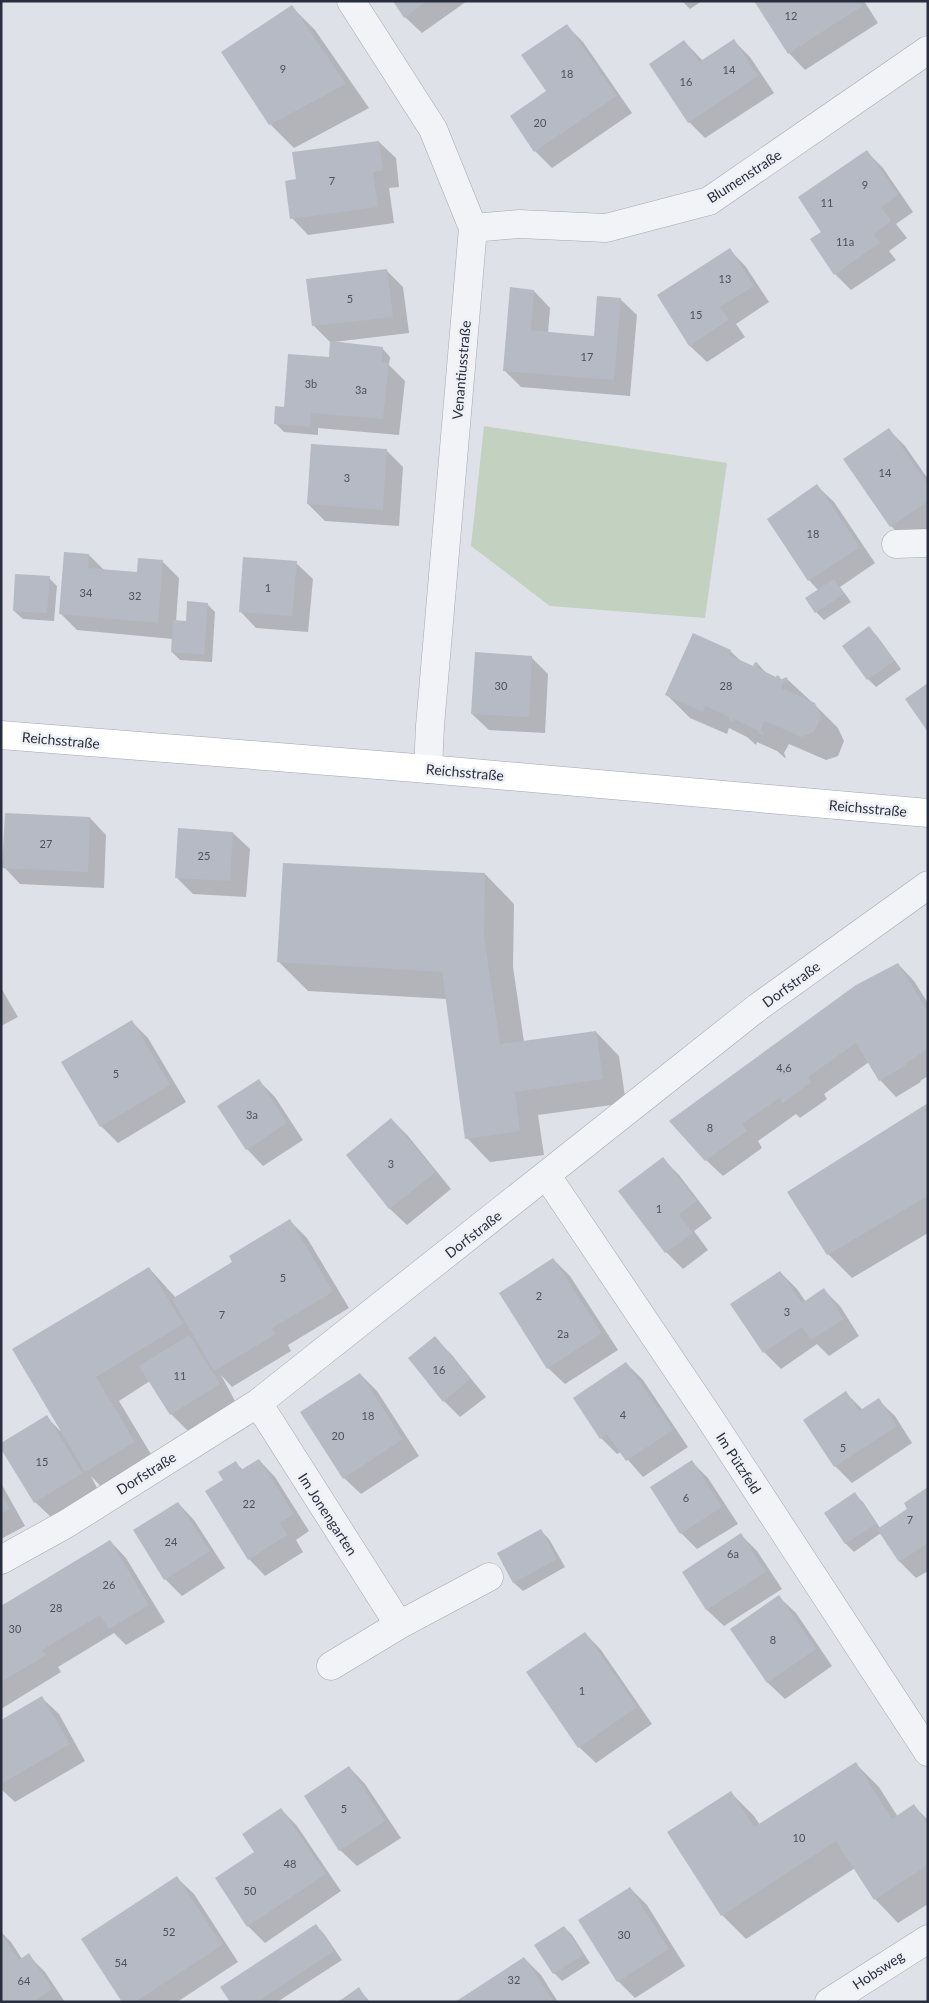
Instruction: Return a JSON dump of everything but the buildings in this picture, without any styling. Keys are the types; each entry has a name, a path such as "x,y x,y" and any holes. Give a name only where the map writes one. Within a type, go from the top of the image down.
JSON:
{"main road":[{"name":"Reichsstraße","path":"1,735 428,769 928,813"}],"street":[{"name":"Venantiusstraße","path":"352,1 433,129 473,228 430,726 428,769"},
{"name":"Blumenstraße","path":"473,228 519,224 606,228 709,201 928,50"},
{"path":"896,544 928,543"},
{"name":"Dorfstraße","path":"1,1560 66,1524 258,1403 758,1007 928,885"},
{"name":"Im Pützfeld","path":"547,1176 709,1417 928,1752"},
{"name":"Im Jonengarten","path":"258,1403 399,1625"},
{"path":"331,1666 399,1625 489,1577"},
{"name":"Hobsweg","path":"829,2002 928,1939"}],"green space":[{"path":"484,426 727,463 705,618 550,606 471,546"}]}
